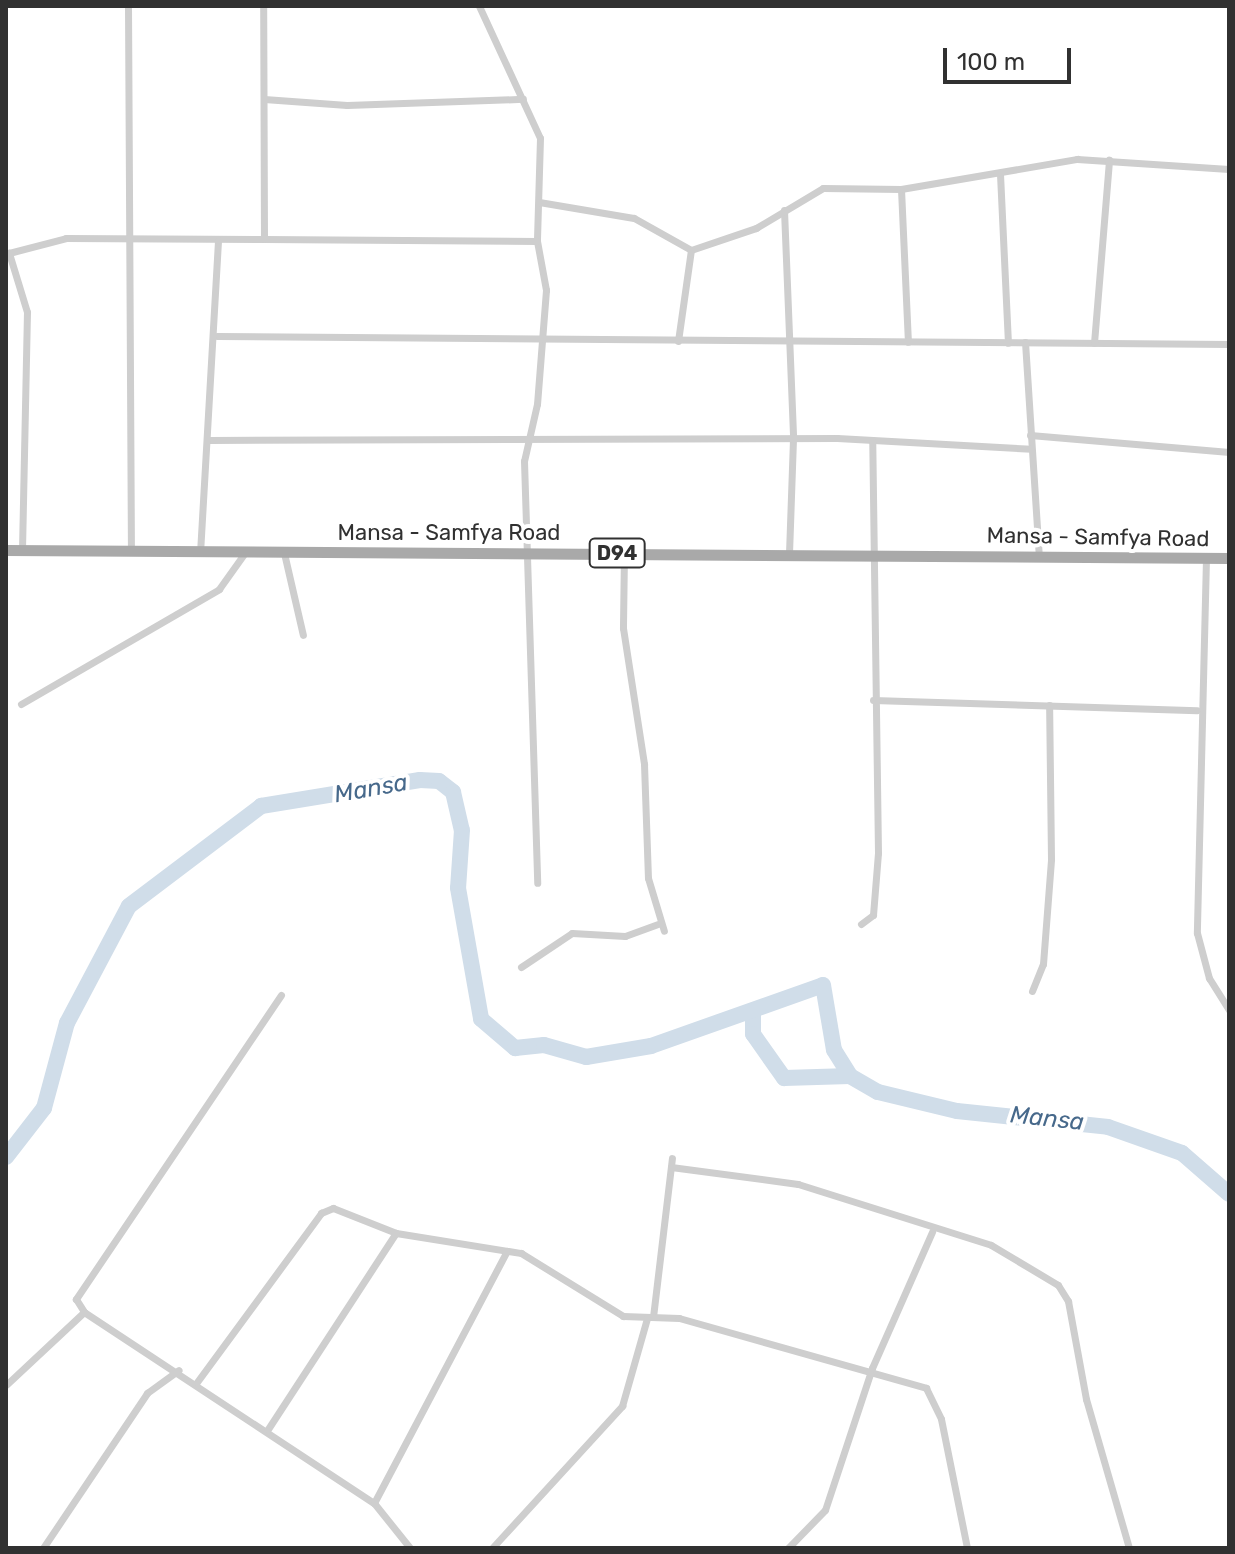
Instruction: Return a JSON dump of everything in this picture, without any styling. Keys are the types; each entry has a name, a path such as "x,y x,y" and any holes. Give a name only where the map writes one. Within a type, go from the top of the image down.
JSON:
{"main road":[{"name":"Mansa - Samfya Road","path":"6,550 244,554 873,554 1229,558"}],"street":[{"path":"128,6 131,552"},
{"path":"263,6 264,239"},
{"path":"479,6 540,138 537,241 546,290 537,404 526,439 526,553 537,883"},
{"path":"264,99 361,105 523,99"},
{"path":"691,250 784,210 823,188 901,189 1000,174 1044,163 1109,160 1229,169"},
{"path":"1094,343 1109,160"},
{"path":"1000,174 1008,343"},
{"path":"901,189 908,342"},
{"path":"539,202 634,218 691,250"},
{"path":"784,210 793,439 789,554"},
{"path":"22,550 27,312 7,252 66,238 537,241"},
{"path":"200,553 217,336 218,241"},
{"path":"678,341 691,250"},
{"path":"217,336 790,345 908,342 1229,344"},
{"path":"1025,342 1039,556"},
{"path":"1030,435 1229,452"},
{"path":"209,440 793,439 1031,449"},
{"path":"861,924 873,915 877,888 872,441"},
{"path":"284,553 303,635"},
{"path":"624,553 623,628 642,742 648,878 658,924 664,931"},
{"path":"21,704 219,589 244,554"},
{"path":"1206,558 1197,710 1197,933 1228,1005"},
{"path":"873,700 1197,710"},
{"path":"1032,991 1043,964 1051,859 1049,705"},
{"path":"521,967 572,933 625,936 658,924"},
{"path":"281,995 76,1299 84,1312 179,1370 374,1503 410,1548"},
{"path":"492,1548 622,1406 650,1317 671,1162 798,1184 932,1232 991,1245 1043,1273 1068,1301 1086,1399 1129,1548"},
{"path":"197,1382 321,1213 333,1208 396,1233 533,1257 614,1312 650,1317 872,1368 926,1388 937,1402 967,1548"},
{"path":"788,1548 825,1510 872,1368 932,1232"},
{"path":"268,1429 396,1233"},
{"path":"374,1503 507,1251"},
{"path":"6,1385 84,1312"},
{"path":"43,1548 147,1393 179,1370"}],"waterway":[{"name":"Mansa","path":"6,1157 44,1108 67,1023 129,906 261,806 420,780 439,781 453,792 462,830 458,888 481,1019 515,1048 544,1045 586,1057 651,1046 823,985 834,1050 850,1076 878,1092 957,1111 1108,1127 1182,1153 1229,1194"},
{"name":"Mansa","path":"753,1013 753,1034 784,1078 850,1076"}]}
